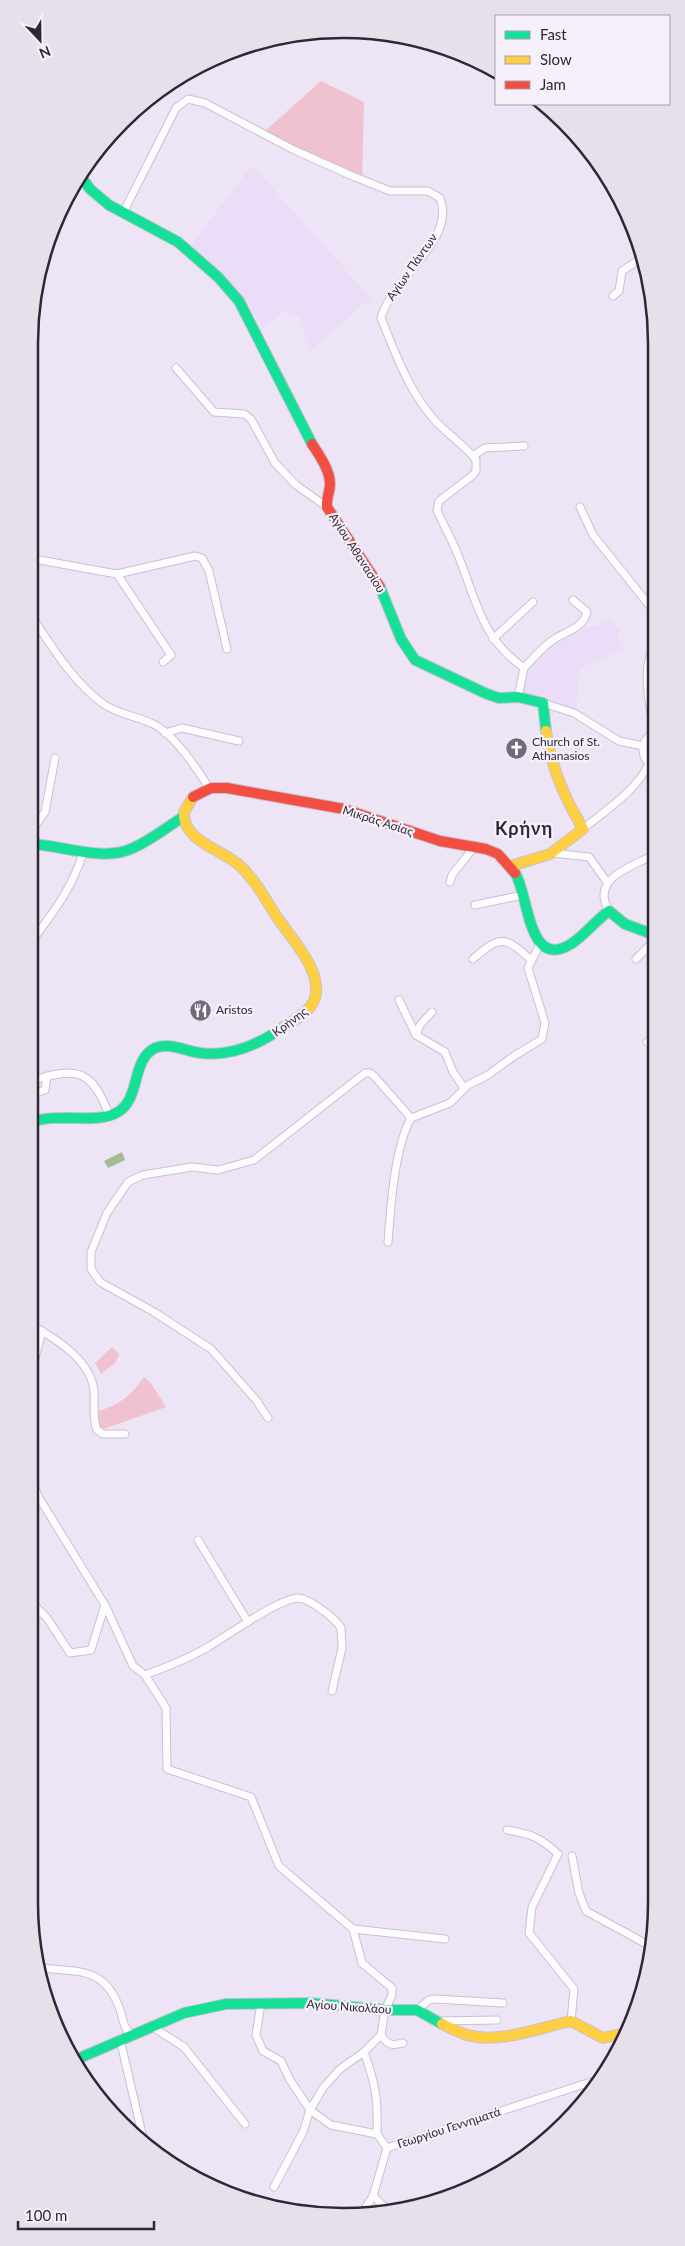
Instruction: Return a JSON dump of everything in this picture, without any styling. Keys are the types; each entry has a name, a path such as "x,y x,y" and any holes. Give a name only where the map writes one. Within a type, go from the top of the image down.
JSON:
{"street":[{"name":"Αγίων Πάντων","path":"124,211 176,108 188,99 205,103 294,150 390,191 435,193 440,198 444,212 438,232 388,302 381,318 403,369 424,407 449,436 473,456"},
{"name":"Αγίου Αθανασίου","path":"84,180 100,199 178,242 218,277 239,301 300,423 326,468 330,482 326,498 328,507 363,564 382,590 401,639 415,660 430,669 463,681 487,694 499,698 518,697 574,713 619,740 643,746"},
{"path":"613,296 619,291 622,271 636,262"},
{"path":"176,368 214,412 244,414 251,419 275,463 296,484 328,507"},
{"path":"524,446 485,448 473,456 477,466 474,476 439,501 436,506 459,555 474,604 494,639 524,668"},
{"path":"580,508 590,531 648,604"},
{"path":"37,560 117,574 195,556 202,558 209,571 227,649"},
{"path":"117,574 171,655 163,662"},
{"path":"518,697 524,668 552,640 578,625 586,617 587,612 584,608 573,600"},
{"path":"494,639 533,602"},
{"path":"37,624 71,674 100,702 117,711 153,723 165,733 197,770 209,788 188,802 184,808 183,817 128,850 84,850 37,844"},
{"path":"648,661 648,687"},
{"path":"543,703 545,734 552,766 564,796 583,829"},
{"path":"165,733 182,728 239,741"},
{"path":"648,740 643,746 644,757 648,762"},
{"path":"37,823 45,812 55,758"},
{"path":"553,853 634,788 648,769"},
{"name":"Μικράς Ασίας","path":"209,788 247,791 353,811 462,847 486,847 495,851 511,866 521,884 533,931 540,944"},
{"name":"Κρήνης","path":"110,1115 122,1109 131,1098 136,1088 143,1057 147,1052 161,1047 200,1053 221,1053 247,1048 268,1039 300,1016 309,1009 315,998 315,982 307,961 258,885 238,864 194,834 185,824 183,817"},
{"path":"450,882 452,875 474,847"},
{"path":"37,934 67,893 77,873 84,850"},
{"path":"511,866 521,861 553,853 589,857 607,882"},
{"path":"648,858 620,871 607,882 603,898 609,911 625,924 648,933"},
{"path":"475,905 523,895"},
{"path":"388,1242 393,1191 403,1135 410,1118 450,1103 464,1088 488,1075 542,1039 545,1023 540,1011 538,995 528,972 531,960 540,944 550,948 565,946 609,911"},
{"path":"473,959 491,943 504,942 515,946 531,960"},
{"path":"636,959 648,947"},
{"path":"399,1000 416,1035 445,1052 455,1075 464,1088"},
{"path":"416,1035 420,1025 432,1012"},
{"path":"37,1079 46,1076 74,1073 86,1076 102,1096 110,1115 53,1116 37,1121"},
{"path":"268,1418 256,1400 211,1349 96,1278 90,1265 91,1252 107,1213 125,1185 138,1177 197,1167 218,1170 254,1160 365,1073 370,1073 374,1076 410,1118"},
{"path":"37,1092 45,1090 46,1076"},
{"path":"37,1328 60,1341 89,1376 94,1392 96,1430 103,1434 125,1434"},
{"path":"37,1350 42,1331"},
{"path":"37,1493 105,1605 134,1666 145,1674 166,1708 167,1769 251,1797 279,1866 353,1929 445,1939"},
{"path":"198,1540 248,1622"},
{"path":"145,1674 193,1656 248,1622 298,1598 307,1600 340,1625 342,1635 332,1691"},
{"path":"37,1608 47,1618 70,1653 91,1650 105,1605"},
{"path":"507,1830 529,1833 544,1840 558,1854 532,1908 529,1933 574,1989 571,2021"},
{"path":"572,1856 579,1893 586,1911 645,1943"},
{"path":"274,2187 303,2132 310,2110 323,2088 340,2068 364,2052 381,2035 384,2010 392,1995 392,1988 362,1963 353,1929"},
{"path":"44,1968 93,1974 105,1983 120,2008 123,2027 131,2034"},
{"path":"504,2003 436,1999 429,2000 417,2010 433,2021 468,2035 485,2037 510,2035 571,2021 603,2038 617,2035"},
{"path":"261,2003 256,2036 264,2051 281,2062 290,2080 310,2110 331,2125 377,2134 378,2098 364,2052"},
{"name":"Αγίου Νικολάου","path":"79,2058 151,2026 211,2006 311,2003 384,2010 417,2010"},
{"path":"433,2021 498,2020"},
{"path":"151,2026 184,2047 245,2124"},
{"path":"381,2035 386,2043 392,2046 403,2043"},
{"path":"120,2039 142,2134"},
{"name":"Γεωργίου Γεννηματά","path":"377,2134 387,2148 589,2083"},
{"path":"366,2208 373,2196 387,2148"},
{"path":"373,2196 384,2206"}],"shaded area":[{"path":"321,81 364,102 362,180 265,131"},
{"path":"252,165 371,298 311,350 298,316 286,310 263,328 238,291 191,245"},
{"path":"611,619 620,631 617,635 624,649 581,668 575,715 522,698 528,666 548,645 576,630 600,625"},
{"path":"648,741 648,757 645,754"},
{"path":"122,1152 125,1160 108,1168 104,1161"},
{"path":"112,1347 119,1354 116,1362 101,1374 95,1363"},
{"path":"144,1377 150,1382 166,1407 98,1431 99,1411 125,1398"}],"traffic: fast":[{"path":"84,181 90,189 109,205 178,242 218,277 239,301 312,444"},
{"path":"380,587 401,639 415,660 487,694 499,698 518,697 543,703 546,731"},
{"path":"37,844 84,852 110,854 122,852 146,841 183,817"},
{"path":"515,873 520,883 532,926 538,939 546,947 557,950 571,944 609,911 625,924 648,933"},
{"path":"37,1121 54,1118 100,1118 118,1112 130,1098 142,1061 147,1054 160,1046 200,1053 223,1053 255,1044 285,1026"},
{"path":"79,2058 184,2013 226,2004 311,2003 385,2010 417,2010 442,2024"}],"traffic: slow":[{"path":"511,866 550,854 583,829 570,806 555,770 546,731"},
{"path":"193,797 184,812 185,822 189,830 204,843 231,859 245,871 256,884 308,961 316,983 315,998 303,1014 285,1026"},
{"path":"442,2024 467,2035 492,2038 519,2034 571,2021 603,2038 617,2035"}],"traffic: jam":[{"path":"312,444 324,463 330,479 327,507 380,587"},
{"path":"193,797 211,788 227,788 344,809 440,841 486,849 498,854 515,873"}],"place":[{"name":"Church of St. Athanasios","path":"516,749"},
{"name":"Aristos","path":"200,1010"}],"district":[{"name":"Κρήνη","path":"524,829"}]}
